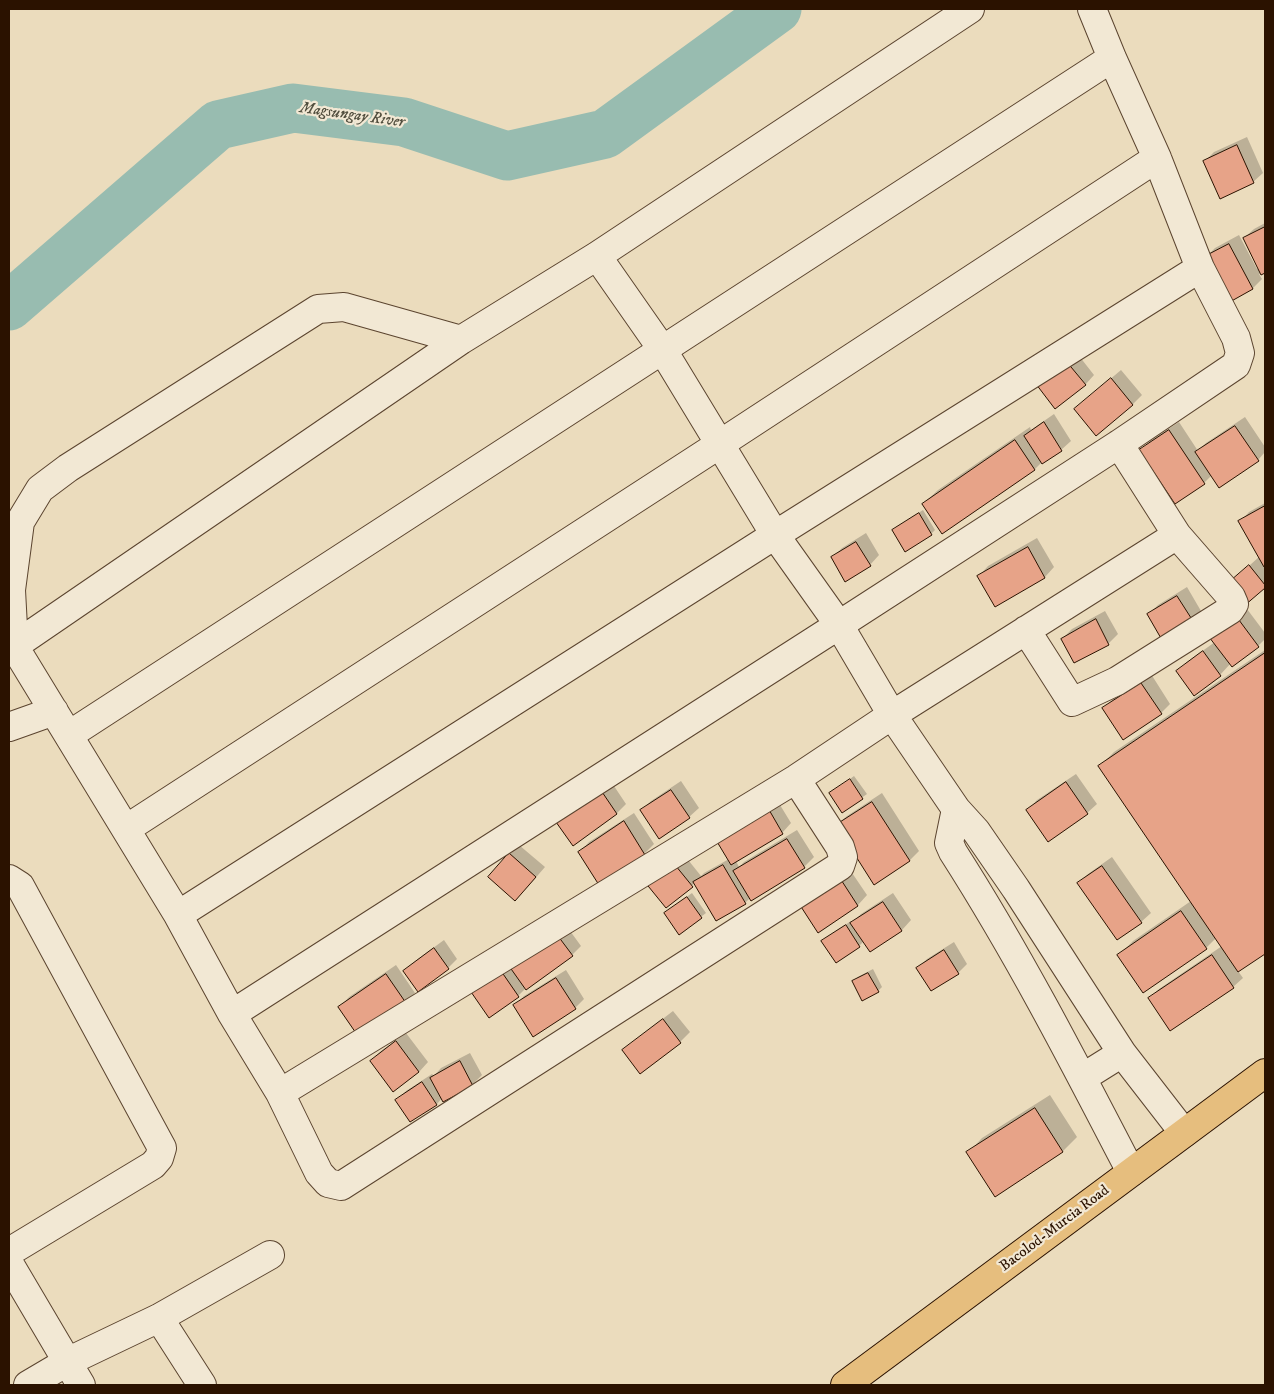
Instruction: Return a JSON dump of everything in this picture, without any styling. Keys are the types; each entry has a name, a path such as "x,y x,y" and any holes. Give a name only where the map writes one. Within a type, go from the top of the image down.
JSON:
{"main road":[{"name":"Bacolod-Murcia Road","path":"845,1385 1265,1073"}],"street":[{"path":"14,646 461,340 597,256 970,9"},
{"path":"232,1014 839,625 1119,444 1236,365 1240,353 1236,338 1200,268 1157,158 1092,9"},
{"path":"69,735 1112,58"},
{"path":"126,829 1157,158"},
{"path":"597,256 662,349 775,536 839,625 892,715 956,809 976,831 1016,889 1122,1053 1184,1133"},
{"path":"178,915 1200,268"},
{"path":"461,340 344,307 318,309 68,468 40,489 20,522 11,590 14,646 178,915 232,1014 280,1093 319,1173 328,1183 341,1186 840,866 843,857 840,847 796,779"},
{"path":"1026,630 1072,702 1118,681 1230,610 1234,604 1232,597 1177,536 1119,444"},
{"path":"280,1093 796,779 892,715 1177,536"},
{"path":"9,727 54,711"},
{"path":"956,809 949,843 953,852 986,904 1082,1078 1131,1172"},
{"path":"9,879 20,886 162,1148 159,1158 153,1166 9,1252"},
{"path":"986,904 1016,889"},
{"path":"1082,1078 1122,1053"},
{"path":"28,1385 67,1362 159,1318 270,1255"},
{"path":"9,1263 81,1385"},
{"path":"159,1318 202,1385"}],"building":[{"path":"1237,145 1254,183 1220,199 1203,161"},
{"path":"1265,227 1265,273 1261,275 1243,238"},
{"path":"1229,244 1253,289 1228,303 1204,257"},
{"path":"1066,361 1086,385 1055,409 1036,384"},
{"path":"1111,378 1133,405 1096,436 1074,409"},
{"path":"1044,422 1062,451 1042,464 1024,436"},
{"path":"1235,426 1259,461 1219,488 1195,452"},
{"path":"1169,430 1205,484 1175,504 1139,450"},
{"path":"1015,440 1035,470 942,534 922,504"},
{"path":"1265,506 1265,566 1264,567 1238,521"},
{"path":"919,513 932,535 905,552 892,530"},
{"path":"856,542 871,566 845,582 831,557"},
{"path":"1028,547 1045,578 995,607 977,576"},
{"path":"1249,565 1265,585 1265,588 1244,606 1226,585"},
{"path":"1177,596 1193,621 1162,640 1147,614"},
{"path":"1233,612 1259,647 1232,667 1206,633"},
{"path":"1096,619 1109,645 1074,663 1061,639"},
{"path":"1203,651 1221,676 1194,696 1176,671"},
{"path":"1265,653 1265,954 1238,972 1098,766"},
{"path":"1141,683 1162,714 1123,740 1102,708"},
{"path":"850,779 863,799 842,813 829,793"},
{"path":"1066,782 1088,814 1048,842 1026,810"},
{"path":"596,783 617,814 573,846 551,815"},
{"path":"671,790 690,818 659,839 640,810"},
{"path":"872,802 910,861 874,885 836,825"},
{"path":"768,808 783,834 731,865 716,840"},
{"path":"624,821 645,855 599,885 578,852"},
{"path":"787,839 805,868 751,901 733,871"},
{"path":"509,853 536,877 515,901 488,877"},
{"path":"671,860 693,887 666,908 644,881"},
{"path":"723,865 746,904 716,921 693,882"},
{"path":"1102,866 1142,923 1117,940 1077,883"},
{"path":"836,872 858,906 818,933 796,899"},
{"path":"687,897 702,918 679,935 664,913"},
{"path":"883,902 902,931 870,952 850,923"},
{"path":"1181,911 1207,949 1143,993 1117,955"},
{"path":"846,925 860,947 836,963 821,941"},
{"path":"555,932 573,956 526,990 509,966"},
{"path":"434,948 449,969 418,992 403,971"},
{"path":"944,950 959,974 931,991 916,968"},
{"path":"1212,955 1234,988 1170,1031 1148,998"},
{"path":"499,968 519,997 489,1018 469,989"},
{"path":"868,973 879,992 862,1001 852,981"},
{"path":"386,974 406,1003 358,1036 338,1007"},
{"path":"556,978 576,1009 533,1037 513,1005"},
{"path":"663,1019 681,1043 640,1074 622,1050"},
{"path":"396,1041 419,1072 393,1092 370,1061"},
{"path":"460,1061 473,1086 443,1102 430,1078"},
{"path":"422,1082 437,1105 410,1122 395,1100"},
{"path":"1035,1108 1063,1152 995,1197 966,1152"}],"waterway":[{"name":"Magsungay River","path":"9,306 218,125 293,108 404,122 507,156 605,134 777,9"}]}
